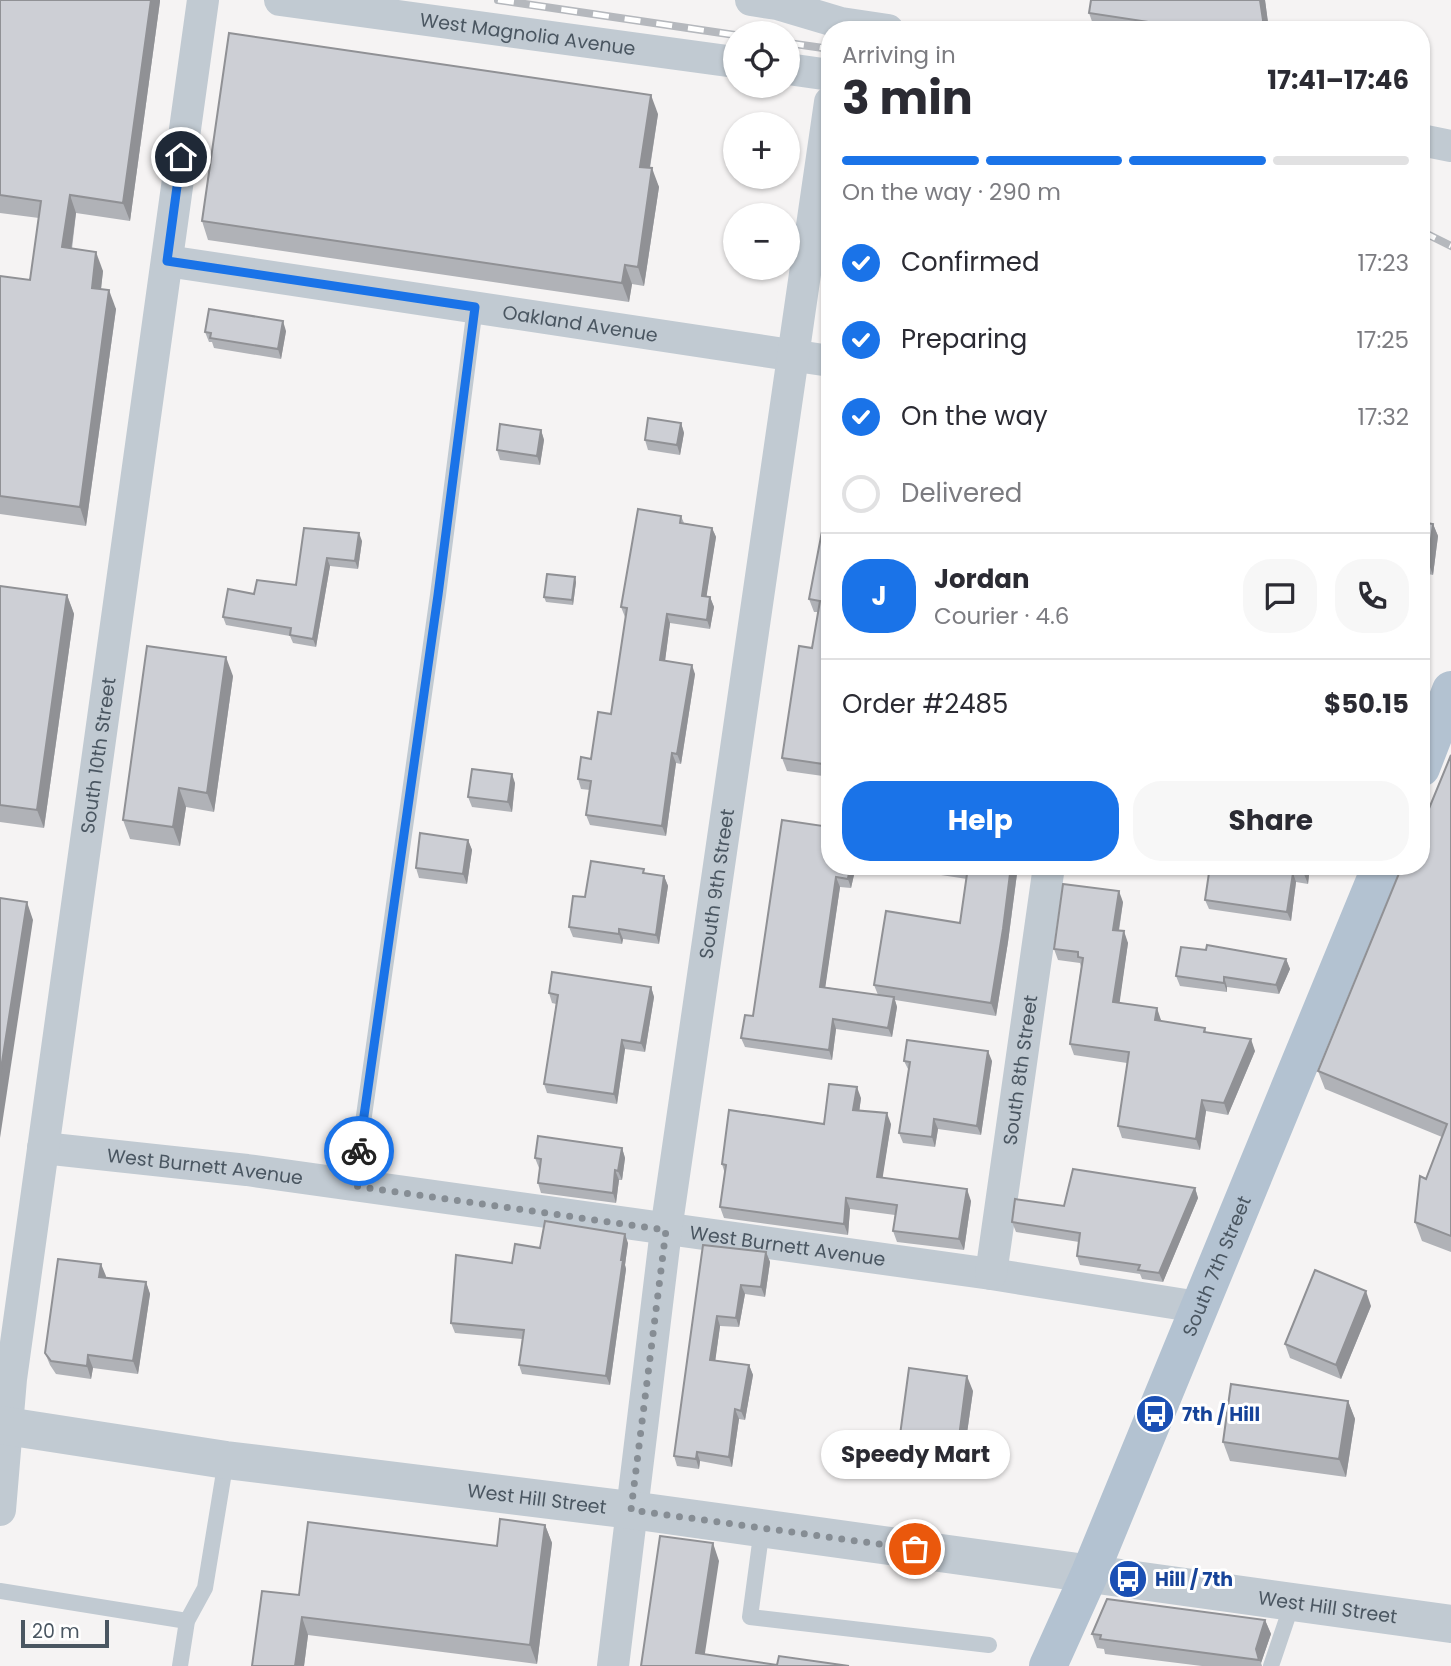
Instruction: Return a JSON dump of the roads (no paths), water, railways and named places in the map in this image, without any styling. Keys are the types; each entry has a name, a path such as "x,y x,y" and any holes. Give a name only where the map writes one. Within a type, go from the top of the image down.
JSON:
{"main road":[{"path":"1430,745 1451,690"},
{"name":"South 7th Street","path":"1048,1666 1090,1573 1377,875"}],"street":[{"name":"South 10th Street","path":"0,1510 4,1426 203,0"},
{"name":"West Magnolia Avenue","path":"280,0 723,60"},
{"path":"764,1 825,21"},
{"path":"800,71 821,74"},
{"path":"1430,142 1451,146"},
{"name":"South 9th Street","path":"613,1666 666,1230 821,162"},
{"name":"Oakland Avenue","path":"167,261 821,360"},
{"name":"South 8th Street","path":"991,1274 1048,875"},
{"name":"West Burnett Avenue","path":"43,1148 196,1164 991,1274 1198,1307"},
{"name":"West Hill Street","path":"4,1426 226,1460 631,1510 1451,1624"}],"lane":[{"path":"355,1186 438,595 475,307"},
{"path":"180,1666 187,1621 205,1588 226,1460"},
{"path":"762,1528 750,1617 989,1646"},
{"path":"0,1591 187,1621"},
{"path":"1271,1666 1293,1601"}],"railway":[{"path":"498,0 723,33"},
{"path":"800,45 821,48"},
{"path":"1430,236 1451,246"}],"place":[{"name":"7th / Hill","path":"1155,1414"},
{"name":"Speedy Mart","path":"915,1549"},
{"name":"Hill / 7th","path":"1128,1579"}]}
